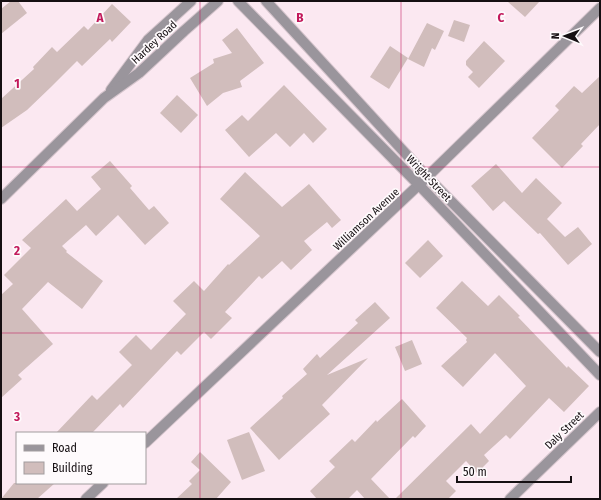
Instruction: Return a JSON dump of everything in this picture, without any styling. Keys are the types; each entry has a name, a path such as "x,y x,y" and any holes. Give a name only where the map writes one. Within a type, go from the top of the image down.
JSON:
{"street":[{"name":"Hardey Road","path":"1,199 104,98 148,40 191,1"},
{"name":"Hardey Road","path":"104,98 139,73 218,1"},
{"name":"Wright Street","path":"238,1 419,185 600,375"},
{"name":"Wright Street","path":"266,1 427,177 600,352"},
{"name":"Williamson Avenue","path":"146,442 419,185 600,8"},
{"name":"Daly Street","path":"510,499 600,412"},
{"path":"86,499 102,484"}],"building":[{"path":"11,1 18,1 27,13 1,34 1,9"},
{"path":"507,1 540,1 525,17"},
{"path":"112,4 131,22 112,42 110,39 82,66 77,61 27,110 1,128 1,99 34,69 33,67 52,47 57,52 84,26 88,30"},
{"path":"454,20 470,25 464,42 448,36"},
{"path":"427,23 444,31 435,50 432,48 424,67 408,59"},
{"path":"237,28 264,63 240,81 242,87 223,93 207,106 190,78 214,63 213,59 232,53 222,40"},
{"path":"484,41 505,61 479,88 468,77 473,72 466,65 466,61"},
{"path":"390,46 408,58 389,89 370,77"},
{"path":"600,76 600,124 581,144 583,146 562,168 532,138 559,110 555,106 574,86 582,93"},
{"path":"284,85 327,129 313,143 304,133 290,147 276,133 249,157 225,130 242,115 248,121"},
{"path":"177,95 198,115 181,133 160,113"},
{"path":"110,161 132,186 130,188 149,210 154,206 169,223 145,245 118,215 96,236 86,225 62,246 67,251 66,252 103,281 82,309 48,282 22,309 53,344 18,375 22,379 1,398 1,295 13,284 4,275 31,248 22,240 66,199 77,211 101,189 91,177"},
{"path":"496,164 522,193 536,178 562,203 547,219 565,237 578,227 592,244 568,265 540,233 538,234 504,201 493,211 471,186"},
{"path":"245,172 282,207 309,184 341,220 332,228 327,222 304,241 312,250 291,270 282,261 262,279 259,276 225,312 232,318 211,339 204,332 181,355 177,351 123,408 120,404 93,432 57,432 92,395 97,400 132,365 119,352 136,335 151,350 186,314 173,301 194,281 204,291 228,264 229,265 260,236 220,199"},
{"path":"428,240 443,256 420,278 405,263"},
{"path":"462,281 488,306 499,295 567,368 568,366 589,386 564,412 549,398 510,439 506,435 484,455 489,461 477,473 466,461 446,481 456,491 448,499 395,499 471,424 480,434 526,386 495,353 463,387 441,366 467,342 467,338 436,308"},
{"path":"375,302 390,318 327,375 368,358 322,405 330,414 279,460 250,428 283,398 282,396 307,374 303,369 317,354 320,358 358,323 355,320"},
{"path":"412,340 422,364 405,371 395,347"},
{"path":"402,399 426,426 415,438 413,436 371,479 390,499 365,499 357,490 348,499 317,499 310,491 335,467 329,461 352,439 355,442 376,420 377,422"},
{"path":"249,432 265,471 242,480 227,440"},
{"path":"200,452 231,482 216,499 176,499 192,484 189,481 200,470 191,462"},
{"path":"14,483 54,484 37,499 1,499"}]}
